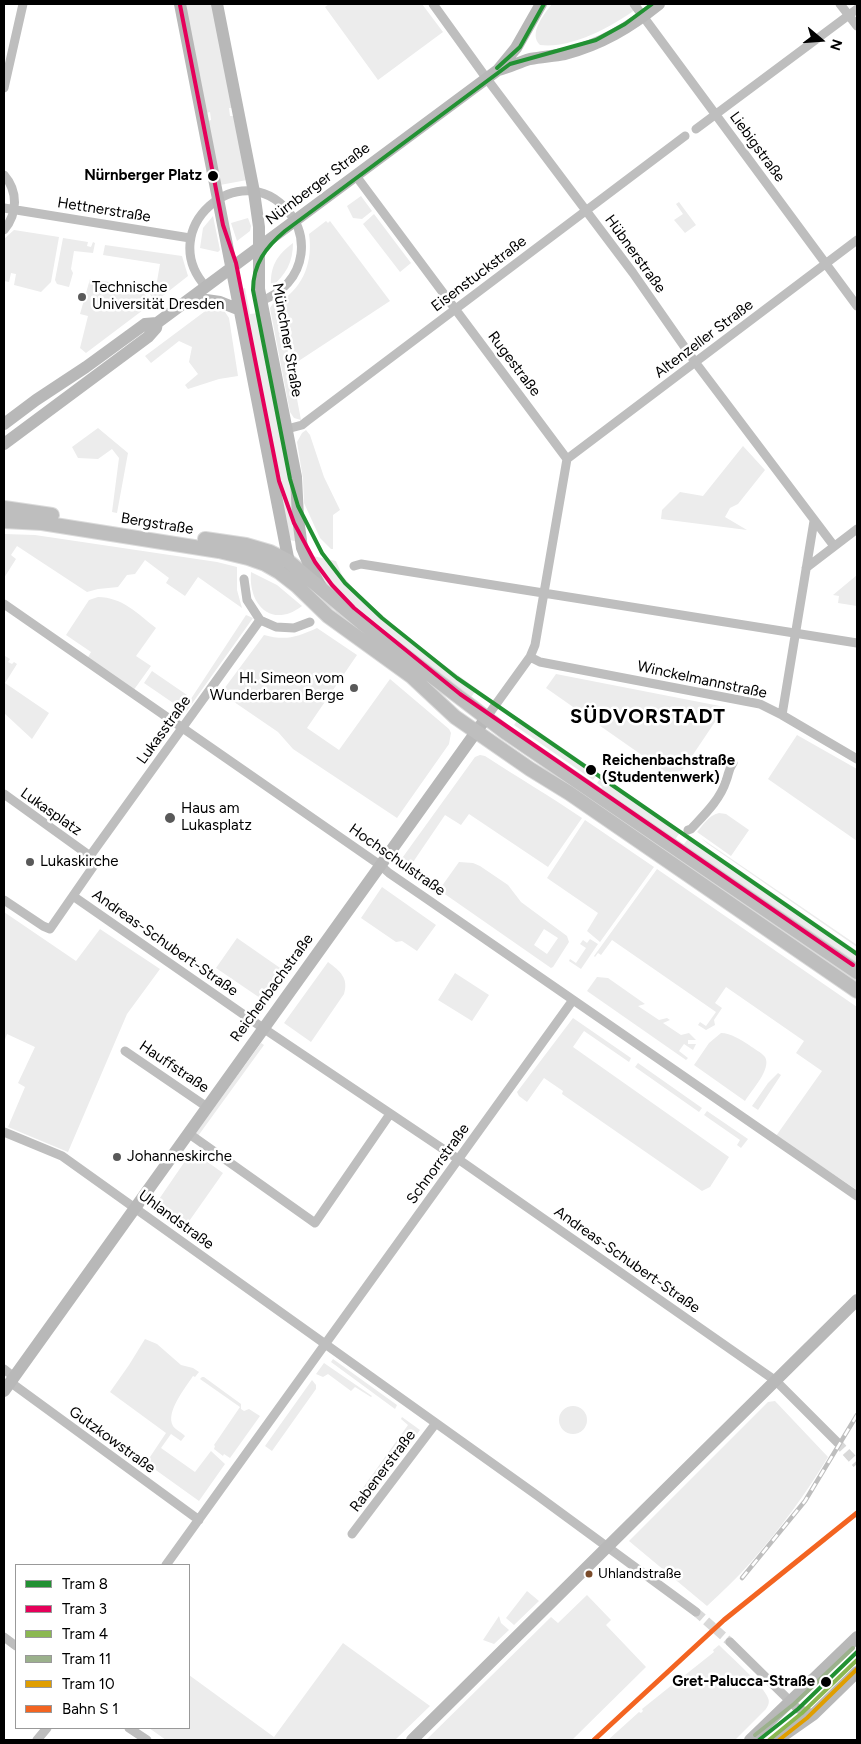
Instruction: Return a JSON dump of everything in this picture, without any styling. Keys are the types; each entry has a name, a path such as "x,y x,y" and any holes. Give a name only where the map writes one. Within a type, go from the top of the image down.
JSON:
{"main road":[{"path":"180,4 288,561 297,586"},
{"name":"Münchner Straße","path":"217,4 254,192 259,227 259,289 296,477 302,548 310,568 322,589"},
{"name":"Nürnberger Straße","path":"4,444 148,337 156,328 157,323 498,70 516,48 541,4"},
{"name":"Nürnberger Straße","path":"498,70 528,60 563,54 599,42 622,31 658,4"},
{"path":"524,33 527,50 541,58"},
{"path":"192,298 220,302 240,310"},
{"name":"Nürnberger Straße","path":"4,424 145,324 157,323"},
{"path":"4,508 246,545 270,552 288,561 362,623 486,718 857,972"},
{"name":"Bergstraße","path":"4,521 42,523 219,551 265,564 297,586 328,616 411,676 445,709 476,732 857,991"},
{"name":"Reichenbachstraße","path":"8,1380 135,1208 486,718"},
{"path":"412,1740 857,1300"},
{"path":"777,1740 857,1637"},
{"path":"750,1740 857,1672"}],"street":[{"path":"4,88 23,4"},
{"name":"Hübnerstraße","path":"433,4 633,273 695,362 834,546"},
{"name":"Liebigstraße","path":"634,4 857,306"},
{"path":"840,4 857,26"},
{"path":"696,129 857,9"},
{"name":"Eisenstuckstraße","path":"287,429 302,425 685,136"},
{"path":"4,175 12,188 15,200 14,210 4,230"},
{"name":"Rugestraße","path":"356,176 567,459"},
{"path":"206,287 197,276 191,261 190,238 199,216 218,198 236,192 254,192 268,196 286,208 295,221 300,233 302,247 297,269 291,279 283,289 261,301"},
{"name":"Hettnerstraße","path":"4,208 190,238"},
{"name":"Altenzeller Straße","path":"567,459 857,240"},
{"path":"544,594 567,459"},
{"path":"782,715 814,521"},
{"path":"806,568 857,529"},
{"path":"354,566 362,564 857,643"},
{"path":"244,579 247,600 260,620 276,627 294,628 310,622"},
{"name":"Reichenbachstraße","path":"486,718 530,657 535,645 544,594"},
{"name":"Hochschulstraße","path":"4,604 857,1196"},
{"name":"Lukasstraße","path":"90,856 260,620"},
{"name":"Winckelmannstraße","path":"530,657 540,662 760,704 857,759"},
{"path":"688,830 691,829 714,802 726,781 728,771 733,763"},
{"name":"Lukasplatz","path":"4,900 50,929 95,864 90,856 5,799"},
{"name":"Andreas-Schubert-Straße","path":"73,896 776,1381 836,1442"},
{"name":"Schnorrstraße","path":"167,1564 573,1000"},
{"name":"Hauffstraße","path":"125,1051 207,1107"},
{"path":"188,1133 315,1223 390,1114"},
{"name":"Uhlandstraße","path":"4,1132 62,1156 436,1423 696,1612"},
{"name":"Gutzkowstraße","path":"8,1380 199,1520"},
{"name":"Rabenerstraße","path":"352,1534 436,1423"},
{"path":"4,1637 15,1645"},
{"path":"730,1642 801,1709"},
{"path":"37,1740 46,1729"},
{"path":"130,1729 147,1740"}],"shaded area":[{"path":"185,4 213,4 233,108 229,108 230,116 234,116 247,180 220,185 208,121 211,120 210,112 206,113"},
{"path":"329,4 422,4 443,32 378,80 325,7"},
{"path":"552,4 643,4 594,34 567,43 540,45 537,40 536,30"},
{"path":"361,196 372,211 362,219 353,218 347,206"},
{"path":"679,202 696,225 685,233 674,220 683,214 676,204"},
{"path":"374,214 411,263 400,272 363,224"},
{"path":"213,216 220,250 218,252 200,248 203,228"},
{"path":"248,218 251,226 250,231 237,241 231,223"},
{"path":"326,221 328,223 330,221 390,301 294,364 281,301 296,288 305,272 310,254 309,234"},
{"path":"14,230 59,237 51,282 41,292 14,285 16,274 11,273 9,282 4,281 4,239"},
{"path":"63,238 88,242 87,246 91,247 93,242 95,243 93,253 74,251 71,269 73,273 69,287 57,284 55,280"},
{"path":"293,243 292,256 288,268 271,287 273,267 283,252"},
{"path":"105,245 182,256 188,276 155,302 144,285 156,287 160,264 103,255"},
{"path":"90,279 140,287 151,304 86,353 80,348 88,316 80,314"},
{"path":"245,288 250,314 259,313 291,474 298,542 290,540 241,289"},
{"path":"276,299 279,304 301,420 294,418 290,412 270,308"},
{"path":"214,308 225,312 229,318 238,376 219,379 188,389 185,385 198,374 189,362 192,347 179,341 151,363 145,356 208,309"},
{"path":"98,428 128,453 117,513 112,512 119,458 112,449 98,459 78,458 72,447"},
{"path":"306,430 310,435 324,477 340,510 333,515 333,549 320,538 304,503 303,479 297,442"},
{"path":"743,446 765,470 738,504 730,508 725,517 747,530 661,519 662,510 680,492 703,496"},
{"path":"4,534 35,535 217,562 237,567 237,590 242,608 198,577 185,596 166,583 169,578 145,560 135,574 127,575 118,587 87,592 17,546 11,555 16,559 4,578"},
{"path":"308,555 336,561 342,575 360,596 421,648 477,689 469,700 339,595 332,583 327,584 316,570"},
{"path":"251,572 277,585 302,606 281,615 272,614 264,610 253,594"},
{"path":"857,575 857,606 838,603 839,596 833,595"},
{"path":"98,597 122,603 156,628 136,656 151,666 133,691 87,659 91,652 66,635 89,600"},
{"path":"246,615 253,618 186,712 183,711"},
{"path":"317,628 357,655 307,728 339,750 390,679 449,729 451,733 449,744 397,818 293,749 278,732 221,693 264,635 285,638 303,634"},
{"path":"5,656 10,659 8,662 17,664 5,683 49,713 32,739 4,713"},
{"path":"152,671 187,695 179,707 144,683"},
{"path":"556,674 725,707 684,768 676,773 669,773 546,688"},
{"path":"519,718 599,773 593,780 514,725"},
{"path":"797,735 857,769 857,841 768,779"},
{"path":"485,756 582,818 548,867 469,814 461,825 445,815 409,868 400,861 475,757"},
{"path":"602,776 681,831 674,841 600,790 602,787 597,783"},
{"path":"719,813 726,814 749,830 731,856 697,832 709,818"},
{"path":"585,820 654,867 600,942 587,931 598,913 547,878"},
{"path":"690,836 857,951 857,967 682,847"},
{"path":"701,838 857,945 857,947 708,844"},
{"path":"676,854 857,978 857,985 673,859"},
{"path":"459,862 473,863 508,885 521,902 567,936 569,942 551,968 439,890","holes":["544,929 558,938 547,954 534,945"]},
{"path":"657,869 857,1007 857,1190 776,1136 822,1071 796,1053 804,1041 726,987 715,1003 722,1008 714,1020 715,1025 706,1030 698,1025 700,1022 706,1026 716,1012 612,940 601,955 598,953 594,956"},
{"path":"382,887 436,925 417,951 402,941 396,942 361,918"},
{"path":"4,912 76,961 100,929 160,969 127,1014 68,1152 8,1127 25,1087 18,1083 35,1047 7,1034 4,1042"},
{"path":"237,938 283,970 263,1000 216,968"},
{"path":"590,939 598,944 581,969 569,961 570,959 576,963 586,948 580,944 583,940 587,943"},
{"path":"328,962 344,979 344,994 311,1042 284,1023"},
{"path":"455,973 489,995 472,1021 438,1000"},
{"path":"597,977 608,978 645,1004 638,1006 659,1020 667,1018 670,1020 663,1023 681,1035 689,1033 696,1040 688,1040 688,1044 696,1044 693,1050 684,1044 679,1051 688,1058 686,1060 587,991"},
{"path":"573,1018 631,1058 629,1062 584,1031 573,1047 729,1157 710,1187 702,1191 562,1094 563,1091 544,1078 527,1102 519,1096 517,1092"},
{"path":"721,1033 739,1039 765,1057 766,1068 745,1101 694,1065 709,1043"},
{"path":"261,1043 264,1045 198,1136 195,1134"},
{"path":"638,1063 702,1108 699,1112 635,1067"},
{"path":"778,1073 781,1075 758,1110 752,1106 768,1083"},
{"path":"707,1111 748,1139 741,1148 737,1145 740,1140 704,1115"},
{"path":"192,1151 223,1173 185,1227 155,1205"},
{"path":"145,1339 157,1344 181,1365 193,1368 199,1372 195,1377 193,1376 181,1393 172,1414 173,1426 185,1436 181,1441 171,1434 161,1448 195,1472 211,1451 225,1464 199,1501 146,1463 166,1433 110,1392"},
{"path":"333,1359 397,1405 395,1409 331,1362"},
{"path":"324,1363 372,1396 355,1387 351,1391 328,1374 323,1377 316,1374"},
{"path":"202,1377 241,1404 241,1409 244,1411 249,1409 260,1416 230,1458 224,1454 223,1456 214,1449 214,1445 240,1407 200,1379"},
{"path":"312,1380 316,1385 316,1389 272,1451 265,1446"},
{"path":"775,1401 828,1457 772,1537 740,1574 707,1606 629,1541 768,1402"},
{"path":"573,1406 583,1410 587,1420 583,1430 573,1434 563,1430 559,1420 563,1410"},
{"path":"402,1417 420,1430 359,1513 350,1506 408,1425 401,1419"},
{"path":"527,1591 539,1601 514,1625 506,1618"},
{"path":"587,1595 611,1620 606,1625 646,1667 572,1740 426,1740 551,1617 558,1623"},
{"path":"499,1616 501,1623 509,1630 494,1644 483,1640"},
{"path":"343,1643 430,1706 395,1740 166,1740 150,1729 190,1729 190,1676 274,1737"},
{"path":"719,1645 754,1679 769,1699 766,1709 735,1740 608,1740 639,1712 641,1713 642,1709 714,1652 713,1650"}],"tunnel":[{"path":"837,1442 857,1464"},
{"path":"696,1612 730,1642"}],"railway":[{"path":"742,1578 805,1501 857,1415"}],"tram line":[{"name":"8","path":"497,68 520,47 544,4"},
{"name":"8","path":"652,4 625,24 596,40 510,64 285,231 272,243 258,264 253,290 290,479 298,506 322,553 345,583 382,618 457,678 857,954"},
{"name":"3","path":"180,5 223,225 236,263 279,481 294,523 315,562 332,585 354,608 460,694 853,965"},
{"name":"11","path":"755,1735 794,1704 853,1648"},
{"name":"8","path":"759,1740 798,1709 857,1652"},
{"name":"4","path":"769,1740 802,1713 857,1660"},
{"name":"10","path":"779,1740 807,1718 857,1669"}],"transit line":[{"path":"594,1740 724,1620 857,1513"}],"place":[{"name":"Nürnberger Platz","path":"213,176"},
{"name":"Technische Universität Dresden","path":"82,297"},
{"name":"Hl. Simeon vom Wunderbaren Berge","path":"354,688"},
{"name":"Reichenbachstraße (Studentenwerk)","path":"591,770"},
{"name":"Haus am Lukasplatz","path":"170,818"},
{"name":"Lukaskirche","path":"30,862"},
{"name":"Johanneskirche","path":"117,1157"},
{"name":"Uhlandstraße","path":"589,1574"},
{"name":"Gret-Palucca-Straße","path":"826,1682"}],"district":[{"name":"SÜDVORSTADT","path":"648,717"}]}
